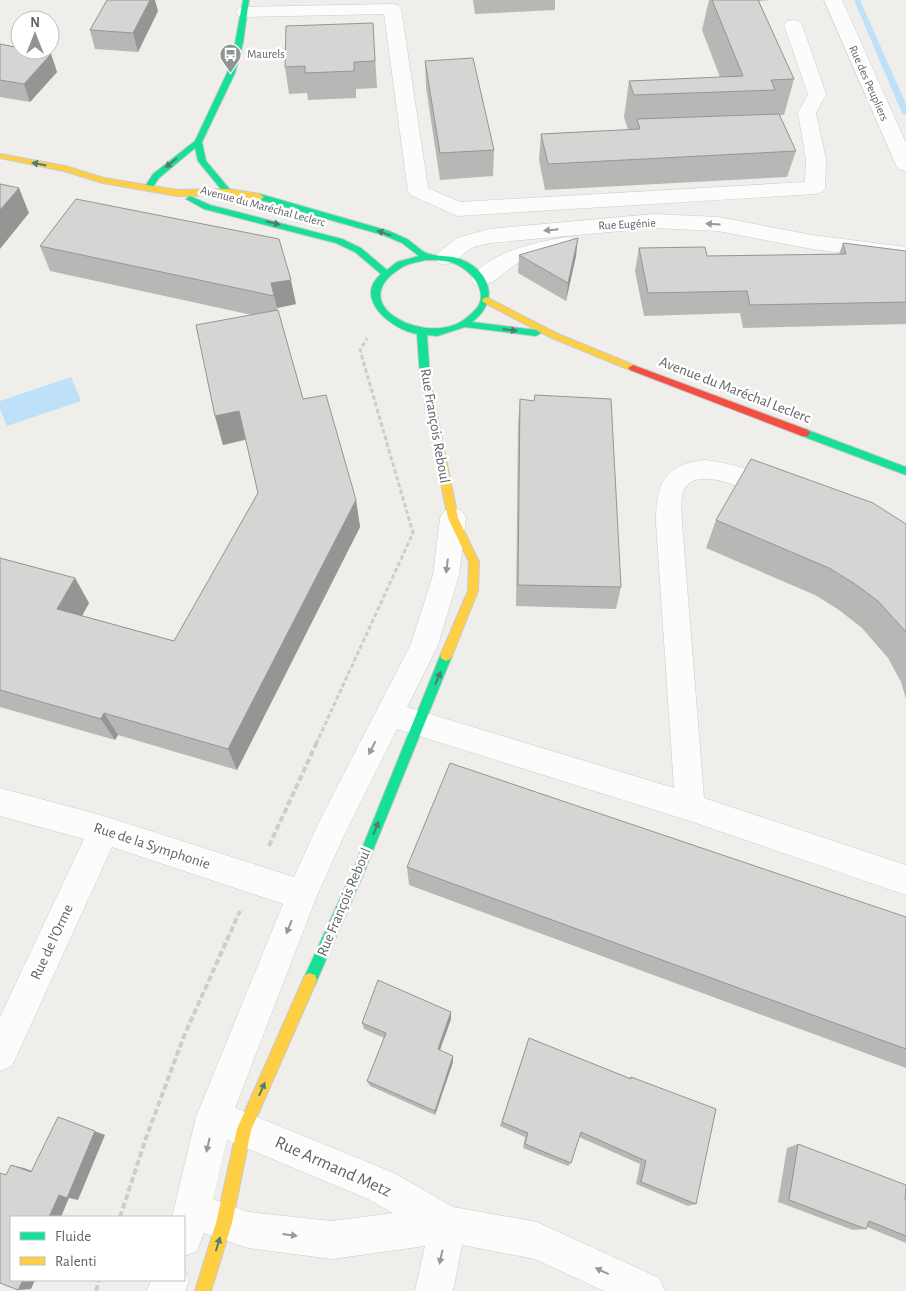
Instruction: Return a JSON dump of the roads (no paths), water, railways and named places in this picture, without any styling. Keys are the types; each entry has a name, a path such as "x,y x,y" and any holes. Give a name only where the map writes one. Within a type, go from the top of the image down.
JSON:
{"street":[{"name":"Rue des Peupliers","path":"833,0 906,165"},
{"path":"148,188 156,176 198,142 230,73 246,6 392,9 418,191 457,209 815,188 816,160 807,113 817,94 793,25"},
{"path":"791,132 811,131"},
{"path":"198,142 202,161 228,192"},
{"path":"0,156 65,169 103,180"},
{"path":"32,175 103,180 177,193 195,178 202,161"},
{"name":"Avenue du Maréchal Leclerc","path":"177,193 228,192 251,194 386,233 436,257"},
{"name":"Avenue du Maréchal Leclerc","path":"177,193 208,207 339,241 358,250 385,273"},
{"path":"239,214 240,203 251,194"},
{"name":"Rue Eugénie","path":"436,257 464,243 489,236 654,222 718,224 812,242 906,254"},
{"name":"Rue Eugénie","path":"484,289 511,258 546,247 604,240 656,238 812,242"},
{"path":"436,257 467,266 484,289 478,314 465,324 438,332 406,330 392,323 382,314 376,304 374,293 377,282 396,265 411,259 436,257"},
{"name":"Avenue du Maréchal Leclerc","path":"484,289 555,336 649,374 906,471"},
{"name":"Avenue du Maréchal Leclerc","path":"465,324 555,336"},
{"name":"Rue François Reboul","path":"229,1123 359,870 418,722 474,591 474,562 453,518 426,377 422,332"},
{"path":"690,807 669,523 672,486 679,478 691,471 727,471 800,498"},
{"name":"Rue François Reboul","path":"203,1291 200,1223 229,1123 302,894 331,830 424,646 446,575 453,518"},
{"path":"390,714 690,807 906,880"},
{"name":"Rue de la Symphonie","path":"0,802 104,830 302,894"},
{"name":"Rue de l'Orme","path":"0,1054 104,830"},
{"name":"Rue Armand Metz","path":"229,1123 381,1186 448,1224"},
{"name":"Rue Armand Metz","path":"200,1223 332,1240 448,1224 537,1241 646,1291"},
{"path":"434,1291 448,1224"}],"water":[{"path":"71,377 81,401 7,426 0,409 0,401"}],"waterway":[{"path":"857,0 906,113"}],"place":[{"name":"Maurels","path":"231,73"}]}
